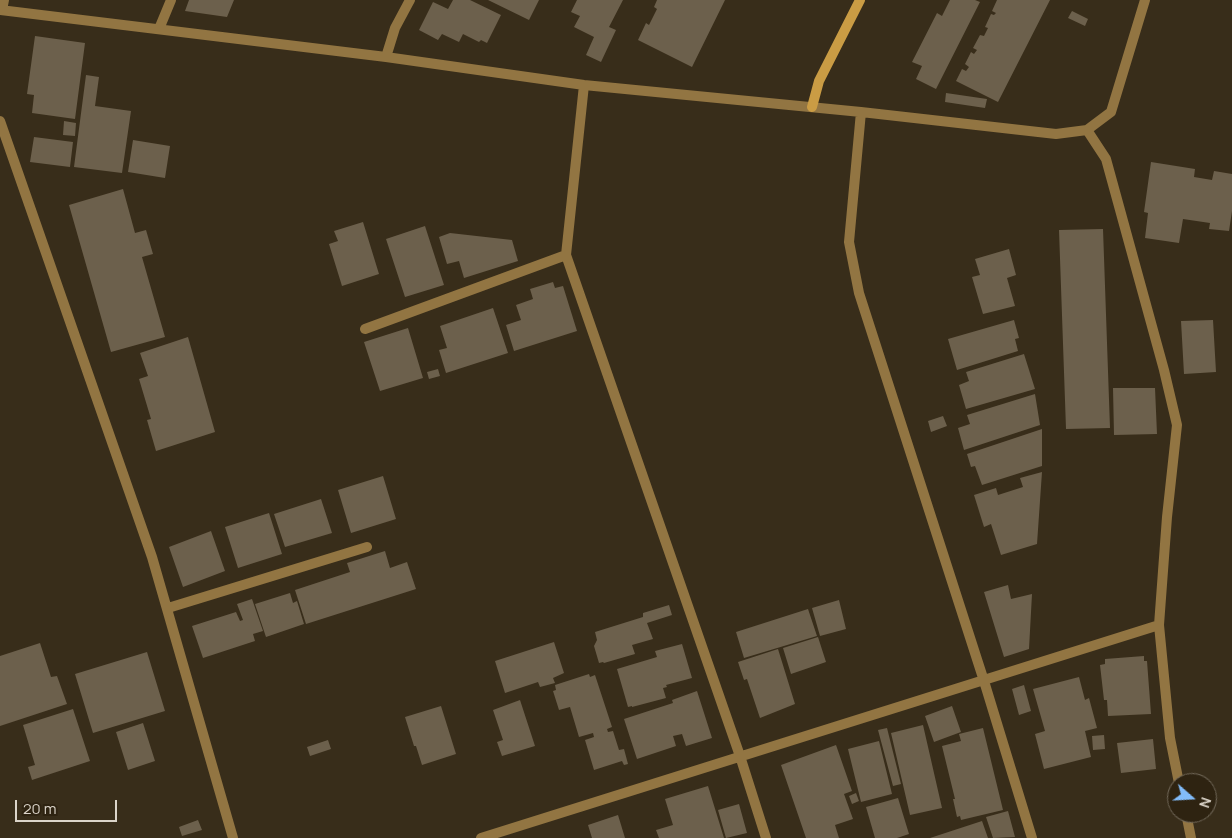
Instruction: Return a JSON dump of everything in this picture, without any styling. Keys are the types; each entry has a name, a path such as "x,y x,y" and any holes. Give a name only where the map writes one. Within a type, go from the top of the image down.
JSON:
{"street":[{"path":"159,29 171,0"},
{"path":"386,57 395,28 410,0"},
{"path":"812,107 819,81 860,0"},
{"path":"2,7 584,85 861,112 1056,134 1087,130 1111,112 1145,0"},
{"path":"584,85 566,255 740,756 766,838"},
{"path":"861,112 849,242 859,293 984,681 1032,838"},
{"path":"0,121 152,557 233,838"},
{"path":"1087,130 1106,159 1164,370 1177,426 1158,625 1170,738 1177,773"},
{"path":"365,329 566,255"},
{"path":"168,608 367,547"},
{"path":"481,838 1158,625"},
{"path":"1188,823 1191,838"}],"building":[{"path":"189,0 234,0 227,17 185,11"},
{"path":"453,0 470,0 501,15 487,43 481,40 479,42 463,34 459,42 442,34 438,40 419,30 433,2 448,9"},
{"path":"488,0 539,0 529,20"},
{"path":"577,0 623,0 609,27 616,30 601,62 586,55 594,37 574,27 580,16 571,12"},
{"path":"657,0 725,0 692,67 638,40 646,23 649,25 657,9 654,7"},
{"path":"950,0 975,0 980,2 936,89 916,79 922,66 912,62 937,13 942,16"},
{"path":"997,0 1050,0 998,102 956,81 962,69 966,71 969,67 965,64 971,52 974,54 977,50 973,48 980,35 984,36 988,28 985,27 991,14 994,15 996,13 992,11"},
{"path":"1072,11 1088,19 1085,26 1068,18"},
{"path":"35,36 85,43 75,119 32,113 34,95 27,94"},
{"path":"86,75 99,77 95,106 131,111 122,173 74,167"},
{"path":"946,93 987,99 985,108 945,102"},
{"path":"64,121 76,123 75,136 63,135"},
{"path":"34,137 73,142 70,167 30,162"},
{"path":"133,140 170,146 165,178 128,172"},
{"path":"1151,162 1195,169 1194,177 1212,180 1214,171 1232,174 1232,211 1229,231 1209,229 1210,223 1183,219 1179,243 1145,238 1148,213 1144,212"},
{"path":"123,189 135,233 146,230 153,254 142,257 165,337 111,352 69,205"},
{"path":"363,222 379,274 342,286 329,244 338,241 334,231"},
{"path":"425,226 444,285 405,297 386,239"},
{"path":"1103,229 1110,428 1066,429 1059,230"},
{"path":"450,233 512,240 518,261 464,278 459,261 447,264 439,237"},
{"path":"1009,249 1016,275 1007,278 1015,306 983,314 972,277 980,275 975,259"},
{"path":"553,282 555,288 563,286 577,331 514,351 506,325 521,320 516,305 533,299 530,289"},
{"path":"493,308 508,353 446,373 439,350 447,348 440,326"},
{"path":"1014,320 1019,338 1015,339 1018,351 957,370 948,339"},
{"path":"1213,320 1216,372 1184,374 1181,321"},
{"path":"408,328 423,378 380,391 364,342"},
{"path":"188,337 215,432 156,451 147,420 151,419 139,379 148,376 140,353"},
{"path":"1024,354 1035,389 966,409 959,385 969,381 966,372"},
{"path":"438,369 440,376 429,379 427,372"},
{"path":"1113,388 1155,388 1157,434 1114,435"},
{"path":"1035,394 1040,425 964,450 958,428 970,424 967,415"},
{"path":"943,416 947,426 931,432 928,421"},
{"path":"1042,429 1042,466 982,485 975,466 971,467 967,454"},
{"path":"1042,472 1037,544 1001,555 991,524 984,527 974,495 996,488 998,495 1023,487 1020,478"},
{"path":"383,476 396,519 351,533 338,490"},
{"path":"321,499 332,533 285,547 274,514"},
{"path":"269,513 282,554 238,568 225,527"},
{"path":"211,531 225,571 183,587 169,547"},
{"path":"385,551 390,568 407,562 416,589 306,624 295,590 350,572 347,563"},
{"path":"1008,585 1011,599 1032,594 1029,649 1004,657 984,592"},
{"path":"290,593 293,603 297,601 304,624 266,637 255,604"},
{"path":"252,599 263,631 253,634 255,641 203,658 192,626 236,612 240,621 243,620 237,604"},
{"path":"839,600 846,629 820,636 812,608"},
{"path":"669,605 672,615 647,623 653,639 632,645 635,654 599,663 594,646 597,640 595,632 643,617 643,613"},
{"path":"808,609 817,636 744,658 736,632"},
{"path":"818,637 826,662 791,674 783,648"},
{"path":"554,642 564,673 553,678 555,683 540,687 538,682 505,693 495,661"},
{"path":"40,643 51,677 57,676 67,704 0,726 0,656"},
{"path":"682,644 692,678 666,685 667,687 663,688 666,698 628,707 617,669 657,657 655,651"},
{"path":"778,649 795,704 760,718 747,679 744,680 738,662"},
{"path":"147,652 165,711 93,733 75,674"},
{"path":"1144,656 1144,661 1147,661 1151,714 1108,716 1100,665 1105,664 1105,659"},
{"path":"589,674 590,677 595,675 612,727 607,729 608,732 613,731 619,750 624,749 628,764 624,765 622,761 594,770 585,740 594,737 593,733 579,737 570,707 559,710 553,691 556,690 555,685"},
{"path":"1079,677 1085,700 1089,698 1097,728 1085,731 1091,757 1044,769 1035,734 1045,731 1033,689"},
{"path":"1024,685 1031,711 1019,715 1012,689"},
{"path":"697,691 712,738 686,746 682,734 673,736 676,746 637,759 624,719 673,703 672,700"},
{"path":"520,700 535,746 502,756 497,742 503,740 493,710"},
{"path":"441,706 456,754 422,765 405,717"},
{"path":"952,706 961,732 934,742 925,716"},
{"path":"73,709 90,761 32,780 28,767 35,765 23,725"},
{"path":"143,723 155,761 128,770 116,732"},
{"path":"923,725 942,808 910,815 891,733"},
{"path":"887,728 901,784 893,786 878,730"},
{"path":"983,728 1003,810 961,820 960,816 957,817 953,799 955,799 942,746 961,741 959,734"},
{"path":"1104,735 1105,749 1093,750 1092,736"},
{"path":"1153,739 1156,769 1121,773 1117,743"},
{"path":"328,740 331,749 310,756 307,747"},
{"path":"879,741 892,794 861,802 848,749"},
{"path":"836,745 852,791 844,794 853,819 835,825 839,838 806,838 781,765"},
{"path":"708,786 724,838 659,838 656,830 673,825 665,799"},
{"path":"856,793 859,801 852,804 849,796"},
{"path":"898,798 909,834 897,838 875,838 866,807"},
{"path":"739,804 747,833 726,838 718,810"},
{"path":"1008,811 1015,837 993,838 986,817"},
{"path":"618,815 625,838 592,838 588,825"},
{"path":"198,820 202,830 182,836 179,827"},
{"path":"982,821 988,838 930,838"}]}
